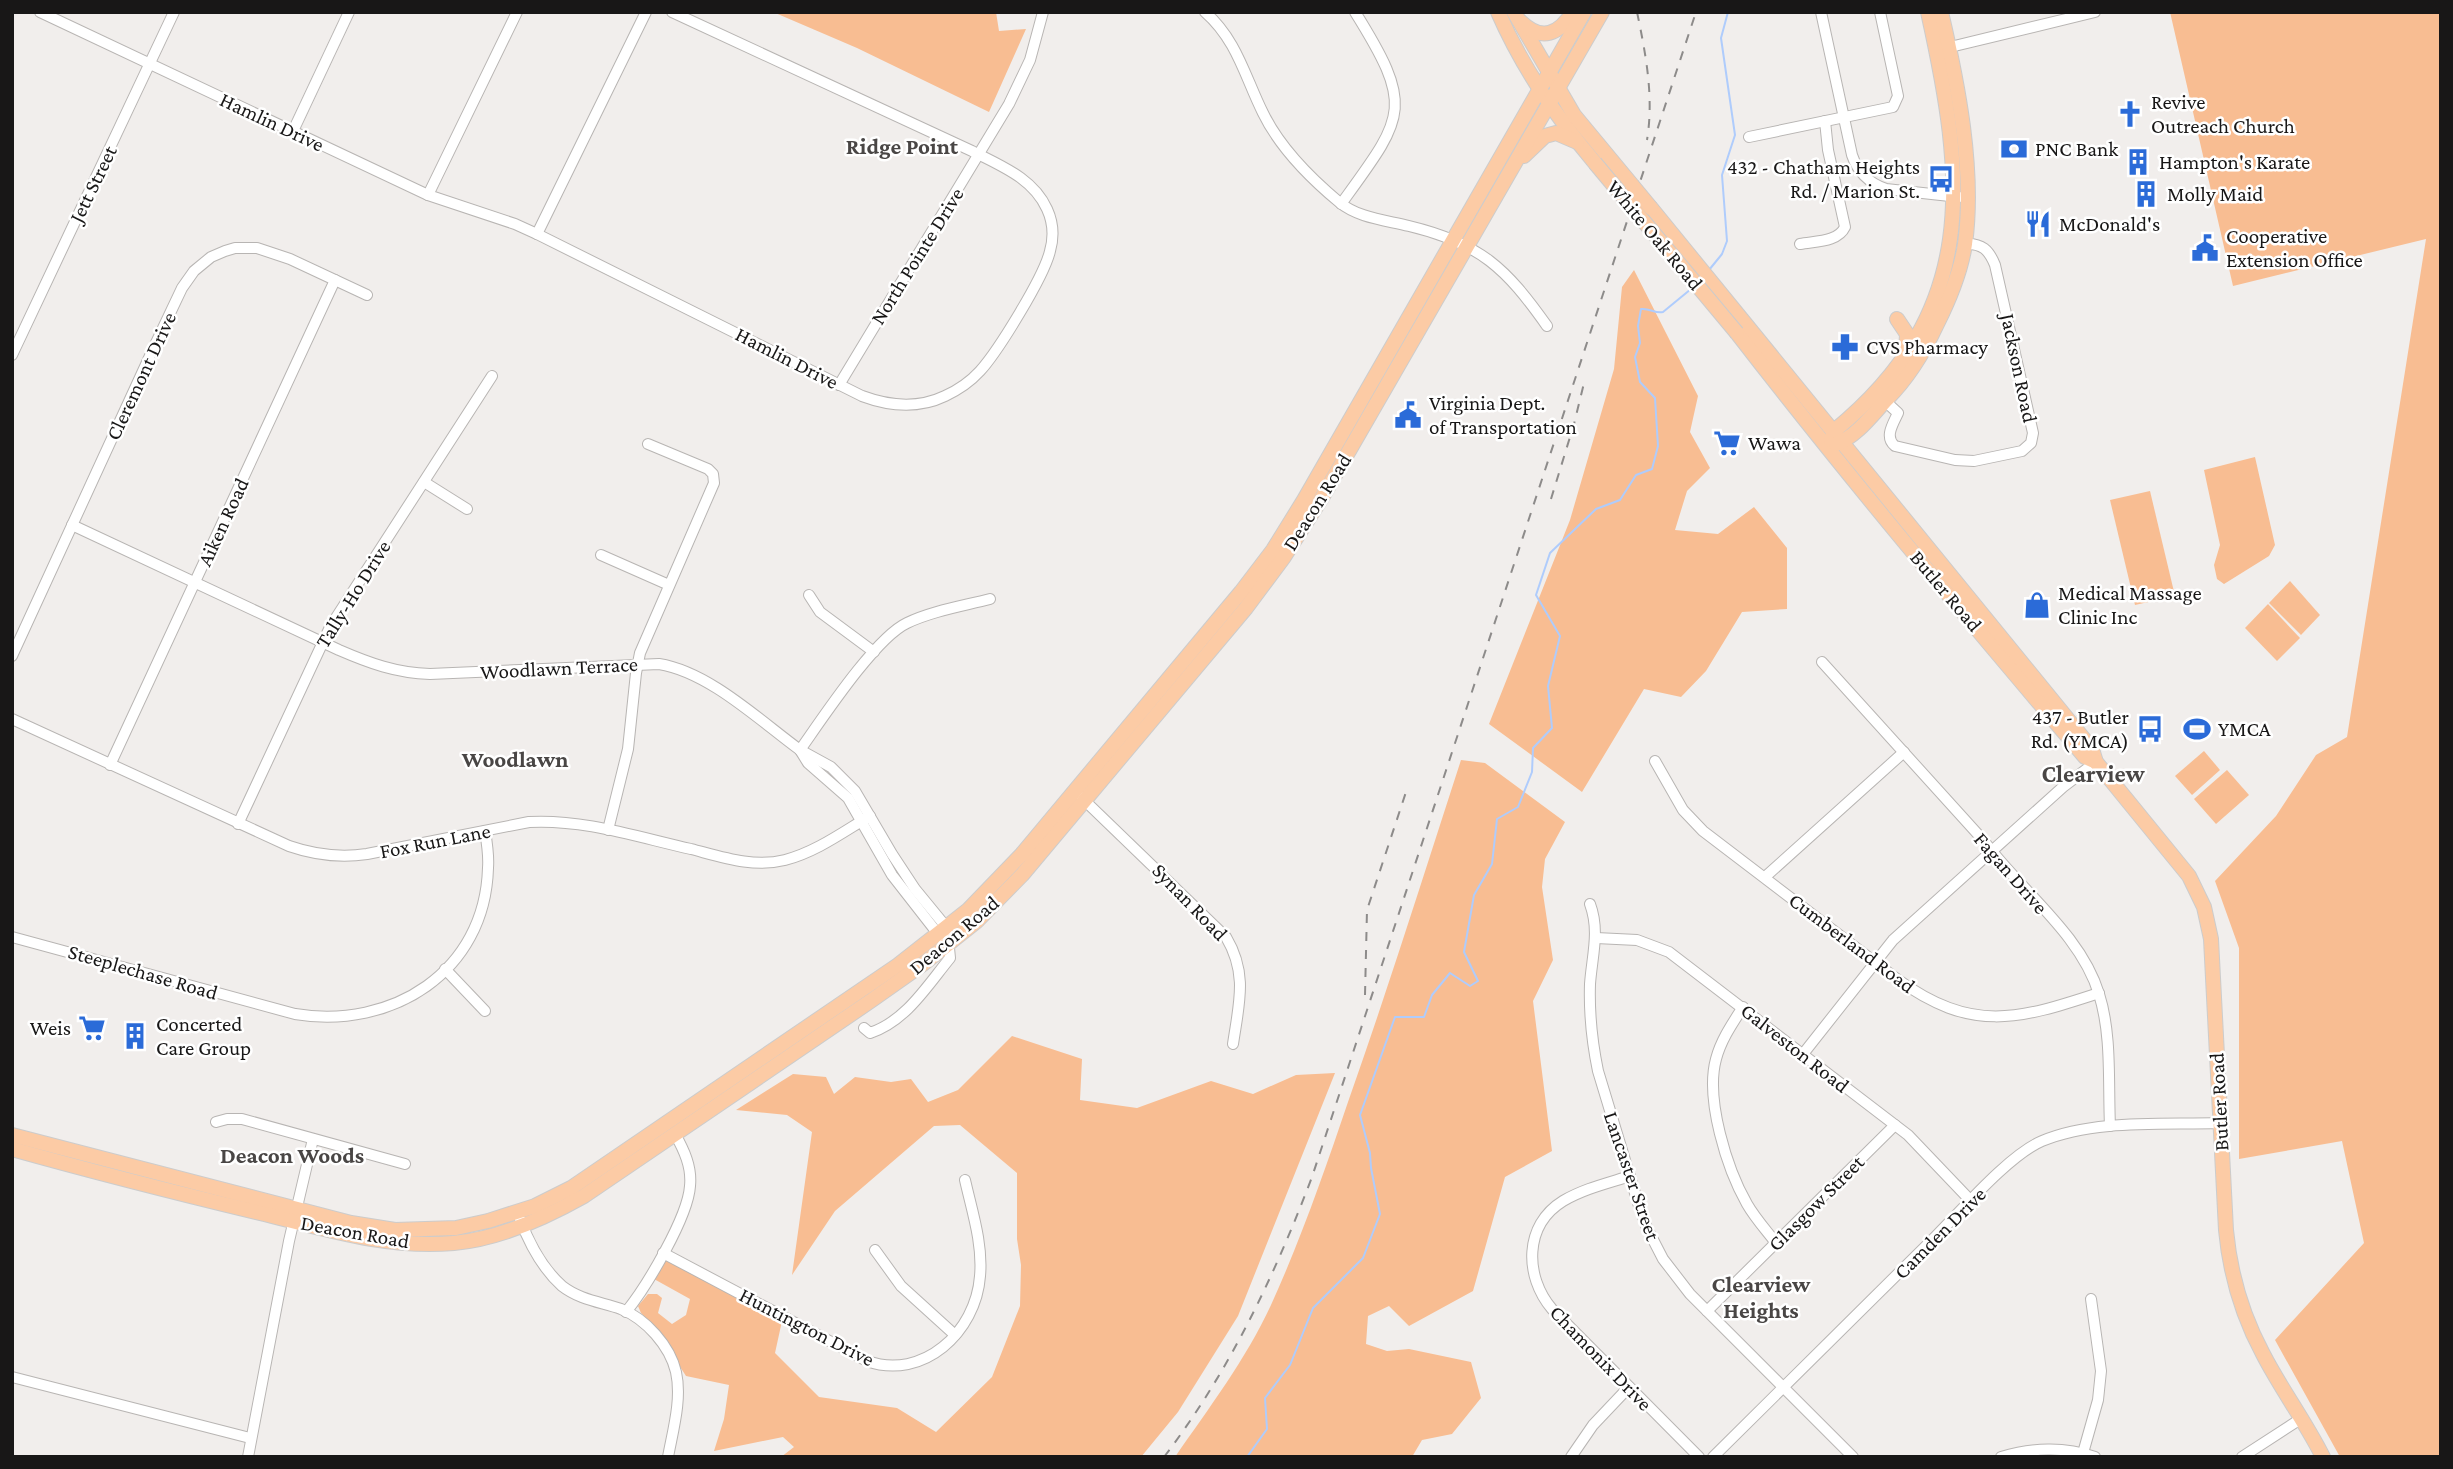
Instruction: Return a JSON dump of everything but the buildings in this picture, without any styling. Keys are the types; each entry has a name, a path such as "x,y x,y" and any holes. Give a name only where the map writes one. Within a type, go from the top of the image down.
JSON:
{"main road":[{"name":"White Oak Road","path":"1498,12 1538,89 1578,142 1838,436"},
{"path":"1515,14 1524,25 1541,33 1557,31 1565,25 1573,12"},
{"name":"Deacon Road","path":"1459,244 1538,89 1584,12"},
{"name":"Deacon Road","path":"12,1150 296,1215 411,1231 520,1219 560,1210 675,1134 945,936 1080,796 1273,550 1459,244 1514,162 1601,12"},
{"path":"1928,12 1943,49"},
{"path":"1838,436 1856,432 1901,385 1932,336 1951,292 1965,244 1941,12"},
{"name":"White Oak Road","path":"1515,14 1557,89 1744,331 1828,447"},
{"path":"1514,162 1528,154 1539,139 1545,136 1556,133 1578,142"},
{"path":"1828,447 1889,379 1919,333 1948,254 1961,197"},
{"path":"1904,359 1907,334 1897,319 1914,319 1932,303"},
{"name":"Butler Road","path":"1838,436 2092,749 2096,762 2183,868 2198,892 2204,907 2210,939 2227,1237 2237,1291 2264,1356 2323,1457"},
{"name":"Butler Road","path":"1828,447 2085,757 2096,762"},
{"name":"Deacon Road","path":"520,1219 589,1177 945,936"},
{"name":"Deacon Road","path":"12,1135 296,1215"}],"street":[{"name":"Hamlin Drive","path":"40,12 428,195 537,233 862,396 890,405 916,404 944,397 960,388 989,360 1048,259 1052,238 1051,218 1041,198 1027,182 979,155 672,12"},
{"name":"Jett Street","path":"14,349 174,12"},
{"path":"293,131 349,12"},
{"path":"428,195 517,12"},
{"path":"537,233 646,12"},
{"name":"North Pointe Drive","path":"839,385 1020,85 1035,43 1042,12"},
{"path":"1205,12 1230,40 1263,114 1282,143 1307,172 1341,204 1358,214 1420,229 1476,250 1511,278 1547,326"},
{"path":"1341,204 1384,144 1392,125 1396,104 1390,75 1355,12"},
{"path":"1821,12 1854,160 1868,181 1886,189 1961,197"},
{"path":"1749,137 1889,110 1898,96 1880,12"},
{"path":"1943,49 2095,12"},
{"path":"1800,244 1836,238 1845,227 1825,121"},
{"name":"Jackson Road","path":"1885,401 1898,414 1889,434 1889,439 1895,446 1965,462 2022,451 2031,443 2033,433 1995,265 1987,250 1980,245 1965,244"},
{"name":"Cleremont Drive","path":"12,656 182,288 200,265 235,248 257,248 290,259 367,295"},
{"name":"Aiken Road","path":"110,765 335,280"},
{"name":"Tally-Ho Drive","path":"238,824 322,641 492,376"},
{"path":"608,830 630,737 637,665 714,483 710,470 648,444"},
{"path":"424,482 467,509"},
{"name":"Woodlawn Terrace","path":"72,525 382,667 413,674 637,665 672,666 697,675 844,779 855,791 866,818 945,936"},
{"path":"601,555 669,585"},
{"path":"809,595 820,612 874,652"},
{"path":"800,750 825,714 891,632 907,623 990,599"},
{"name":"Fagan Drive","path":"1822,662 1992,851 2072,943 2088,967 2099,993 2105,1025 2110,1126"},
{"name":"Fox Run Lane","path":"12,719 238,824 305,852 337,856 367,854 528,822 548,821 608,830 740,861 767,863 807,852 866,818"},
{"path":"1765,877 1904,752"},
{"name":"Cumberland Road","path":"1655,761 1675,798 1692,821 1929,999 1972,1015 1999,1017 2028,1014 2099,993"},
{"path":"1803,1054 1894,940 2063,787 2096,762"},
{"name":"Synan Road","path":"1080,796 1226,937 1237,957 1241,980 1233,1044"},
{"name":"Steeplechase Road","path":"12,937 269,1008 327,1018 358,1016 394,1004 416,993 445,969 471,934 482,906 488,870 485,831"},
{"name":"Lancaster Street","path":"1590,904 1596,938 1590,1003 1594,1050 1630,1176 1658,1252 1676,1277 1707,1311 1853,1457"},
{"path":"864,1028 870,1033 883,1029 901,1017 950,958 945,936"},
{"name":"Galveston Road","path":"1596,938 1637,940 1660,947 1743,1007 1895,1125 1923,1150 1971,1201"},
{"path":"445,969 485,1011"},
{"path":"1743,1007 1724,1038 1715,1062 1714,1107 1741,1193 1756,1218 1776,1242"},
{"path":"216,1122 242,1119 405,1164"},
{"name":"Camden Drive","path":"1713,1457 1971,1201 2031,1147 2071,1132 2110,1126 2220,1123"},
{"name":"Glasgow Street","path":"1707,1311 1895,1125"},
{"path":"626,1312 663,1253 687,1202 690,1184 687,1160 675,1134"},
{"path":"248,1457 313,1139"},
{"name":"Chamonix Drive","path":"1630,1176 1572,1196 1554,1208 1535,1237 1531,1261 1535,1280 1546,1302 1699,1457"},
{"name":"Huntington Drive","path":"663,1253 877,1364 899,1367 920,1362 955,1335 971,1311 978,1293 979,1244 965,1180"},
{"path":"520,1219 534,1251 548,1272 563,1286 594,1302 636,1317 666,1349 676,1373 677,1396 668,1457"},
{"path":"875,1250 901,1286 955,1335"},
{"path":"2001,1457 2045,1449 2089,1455 2101,1380 2091,1299"},
{"path":"12,1377 250,1438"},
{"path":"1571,1457 1593,1424 1629,1387"},
{"path":"2242,1457 2302,1418"}],"shaded area":[{"path":"773,12 996,12 999,31 1026,29 989,112 857,48"},
{"path":"2170,12 2441,12 2441,1457 2340,1457 2275,1340 2364,1243 2342,1141 2239,1159 2239,948 2215,881 2276,816 2316,755 2347,737 2426,239 2233,286"},
{"path":"1634,270 1698,396 1690,432 1710,468 1687,491 1675,530 1718,534 1754,507 1787,548 1787,609 1742,612 1706,671 1681,697 1644,689 1582,792 1489,724 1570,520 1614,369 1622,287"},
{"path":"2255,457 2275,545 2269,556 2224,584 2217,579 2214,565 2220,545 2204,470"},
{"path":"2150,491 2175,596 2135,605 2110,500"},
{"path":"2290,581 2320,615 2301,635 2269,603"},
{"path":"2268,604 2300,638 2277,661 2245,628"},
{"name":"YMCA","path":"2204,751 2220,770 2192,795 2175,776"},
{"path":"1461,760 1485,763 1565,822 1545,859 1542,887 1553,960 1533,1001 1552,1151 1505,1177 1473,1291 1409,1326 1389,1306 1368,1316 1366,1344 1387,1351 1409,1349 1471,1362 1481,1398 1452,1434 1422,1440 1412,1457 1175,1457 1250,1345 1271,1305 1292,1255 1363,1060"},
{"name":"YMCA","path":"2227,770 2249,795 2216,824 2194,799"},
{"path":"1012,1036 1082,1059 1080,1100 1137,1108 1211,1081 1253,1094 1296,1075 1335,1073 1238,1316 1178,1412 1141,1457 781,1457 794,1447 783,1437 714,1451 724,1419 729,1385 686,1376 638,1306 648,1294 657,1294 662,1298 658,1313 672,1324 686,1315 690,1299 654,1279 664,1256 782,1321 775,1353 819,1397 897,1408 936,1432 992,1377 1020,1306 1017,1173 960,1125 934,1126 835,1211 792,1275 812,1132 787,1115 736,1110 793,1074 826,1077 834,1094 855,1077 891,1082 911,1079 928,1102 958,1090"}],"waterway":[{"path":"1709,270 1722,254 1727,241 1722,175 1735,135 1721,38 1728,12"},
{"path":"1247,1457 1267,1429 1265,1398 1290,1365 1313,1308 1363,1258 1380,1214 1370,1153 1360,1115 1395,1017 1424,1017 1432,995 1450,973 1470,986 1478,981 1464,952 1474,895 1492,864 1497,819 1518,807 1532,772 1533,748 1552,728 1548,686 1560,636 1536,595 1550,553 1596,509 1620,500 1636,475 1652,469 1658,446 1655,398 1640,382 1635,357 1640,343 1638,326 1641,309 1663,312 1691,289"}],"railway":[{"path":"1637,12 1649,92 1647,140"},
{"path":"1164,1457 1209,1391 1248,1323 1282,1251 1312,1177 1696,12"},
{"path":"1551,499 1585,379"},
{"path":"1365,995 1367,910 1407,789"}],"place":[{"name":"Revive Outreach Church","path":"2130,114"},
{"name":"PNC Bank","path":"2014,149"},
{"name":"Hampton's Karate","path":"2138,162"},
{"name":"432 - Chatham Heights Rd. / Marion St.","path":"1941,179"},
{"name":"Molly Maid","path":"2146,194"},
{"name":"McDonald's","path":"2038,224"},
{"name":"Cooperative Extension Office","path":"2205,248"},
{"name":"CVS Pharmacy","path":"1845,347"},
{"name":"Virginia Dept. of Transportation","path":"1408,415"},
{"name":"Wawa","path":"1727,443"},
{"name":"Medical Massage Clinic Inc","path":"2037,605"},
{"name":"437 - Butler Rd. (YMCA)","path":"2150,729"},
{"name":"YMCA","path":"2197,729"},
{"name":"Weis","path":"92,1028"},
{"name":"Concerted Care Group","path":"135,1036"}],"district":[{"name":"Ridge Point","path":"902,146"},
{"name":"Woodlawn","path":"515,759"},
{"name":"Clearview","path":"2093,773"},
{"name":"Deacon Woods","path":"292,1155"},
{"name":"Clearview Heights","path":"1761,1297"}]}
